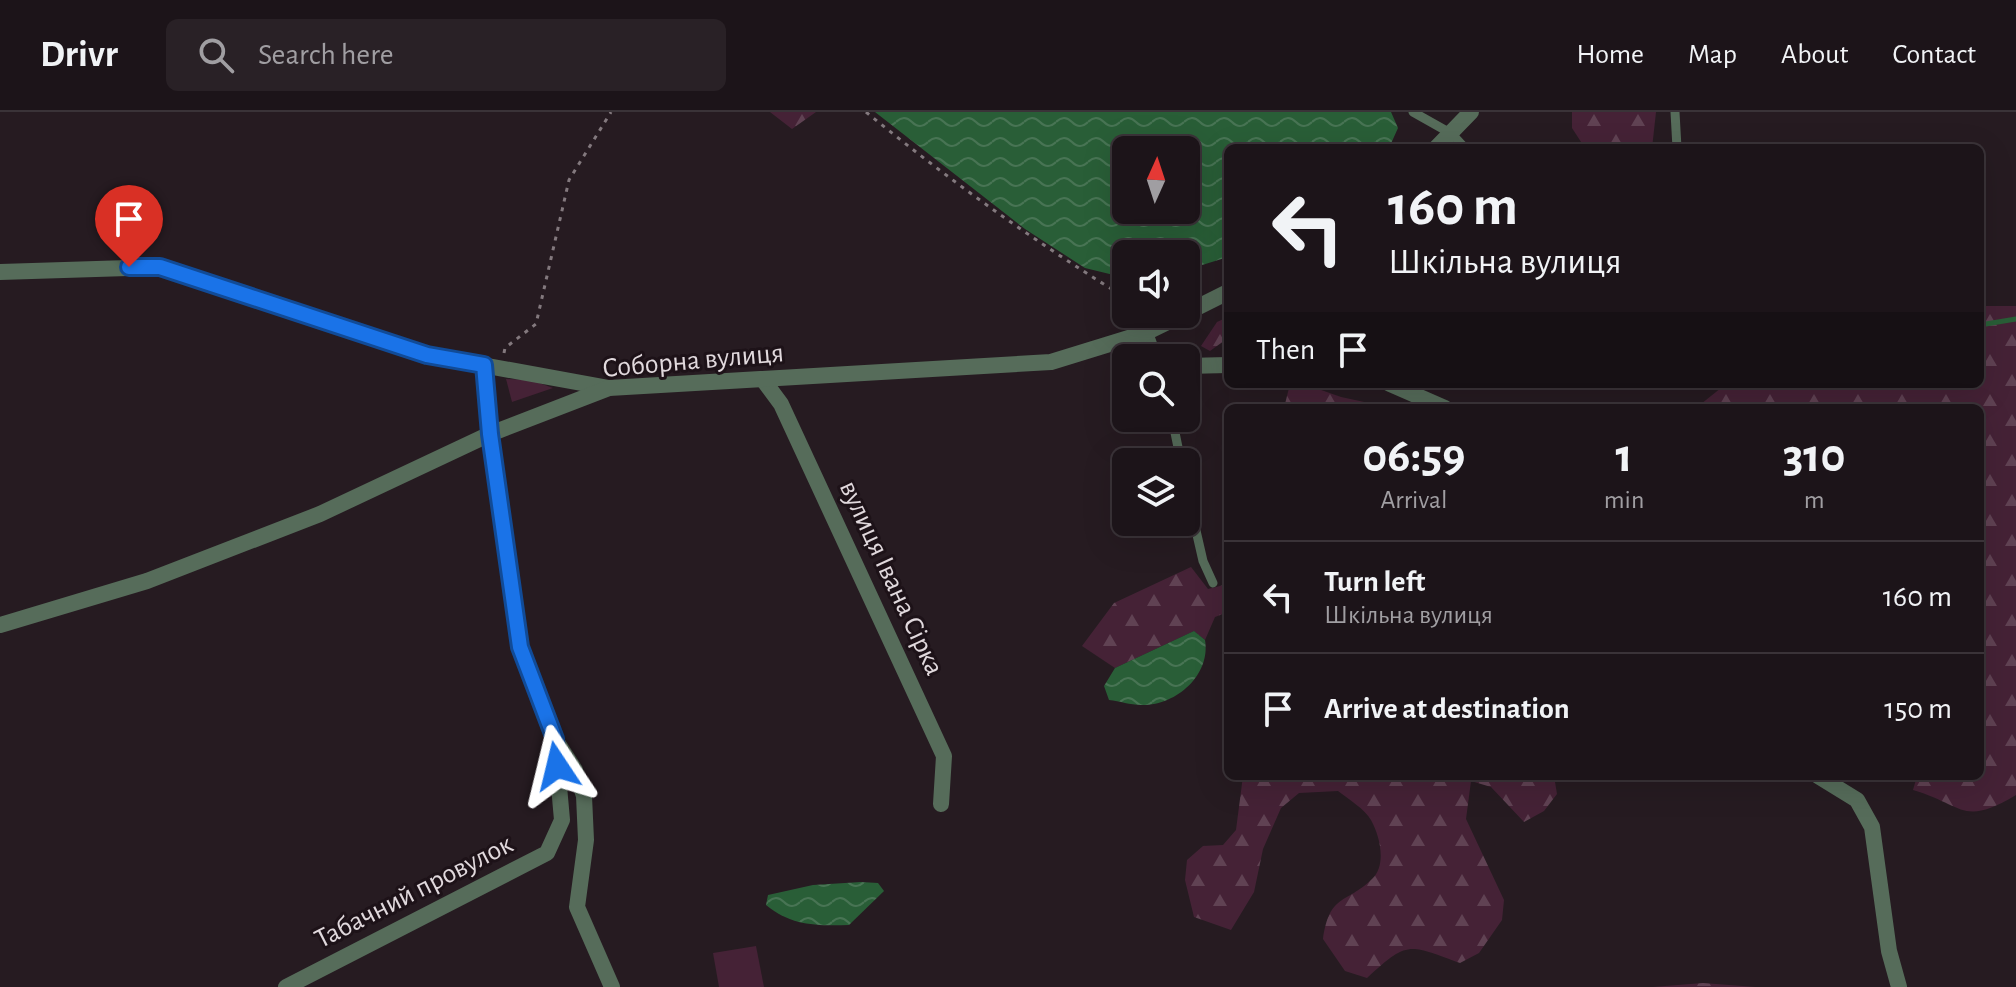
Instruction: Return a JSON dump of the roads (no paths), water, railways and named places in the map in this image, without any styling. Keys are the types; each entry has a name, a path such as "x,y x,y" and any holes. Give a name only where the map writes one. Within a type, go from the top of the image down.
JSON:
{"street":[{"path":"1441,144 1471,112"},
{"path":"0,272 160,267 427,355 609,388"},
{"name":"Соборна вулиця","path":"1200,306 1224,294"},
{"name":"Соборна вулиця","path":"0,625 147,581 320,514 490,434 609,388 1051,362 1156,328"},
{"path":"1145,333 1149,344"},
{"path":"1200,366 1224,365"},
{"path":"492,367 490,434 520,647 555,739 575,770 584,796 586,830 577,907 612,987"},
{"name":"вулиця Івана Сірка","path":"764,381 781,404 944,756 941,804"},
{"path":"1399,388 1436,404"},
{"name":"Табачний провулок","path":"286,987 547,853 562,820 555,739"},
{"path":"1824,780 1857,800 1872,827 1889,951 1899,987"}],"lane":[{"path":"1413,112 1452,134 1461,144"},
{"path":"1675,112 1677,144"},
{"path":"1197,536 1203,561 1213,583"}],"water":[{"path":"875,112 1391,112 1398,128 1391,144 1224,144 1224,258 1200,266 1200,240 1112,240 1112,275 1085,268 1025,229"},
{"path":"1194,631 1205,640 1205,653 1197,676 1188,686 1167,700 1154,704 1137,705 1109,700 1104,686 1115,668"},
{"path":"878,883 884,891 849,925 816,925 795,921 766,905 768,895 813,885"}],"waterway":[{"path":"1984,324 2016,319"}]}
